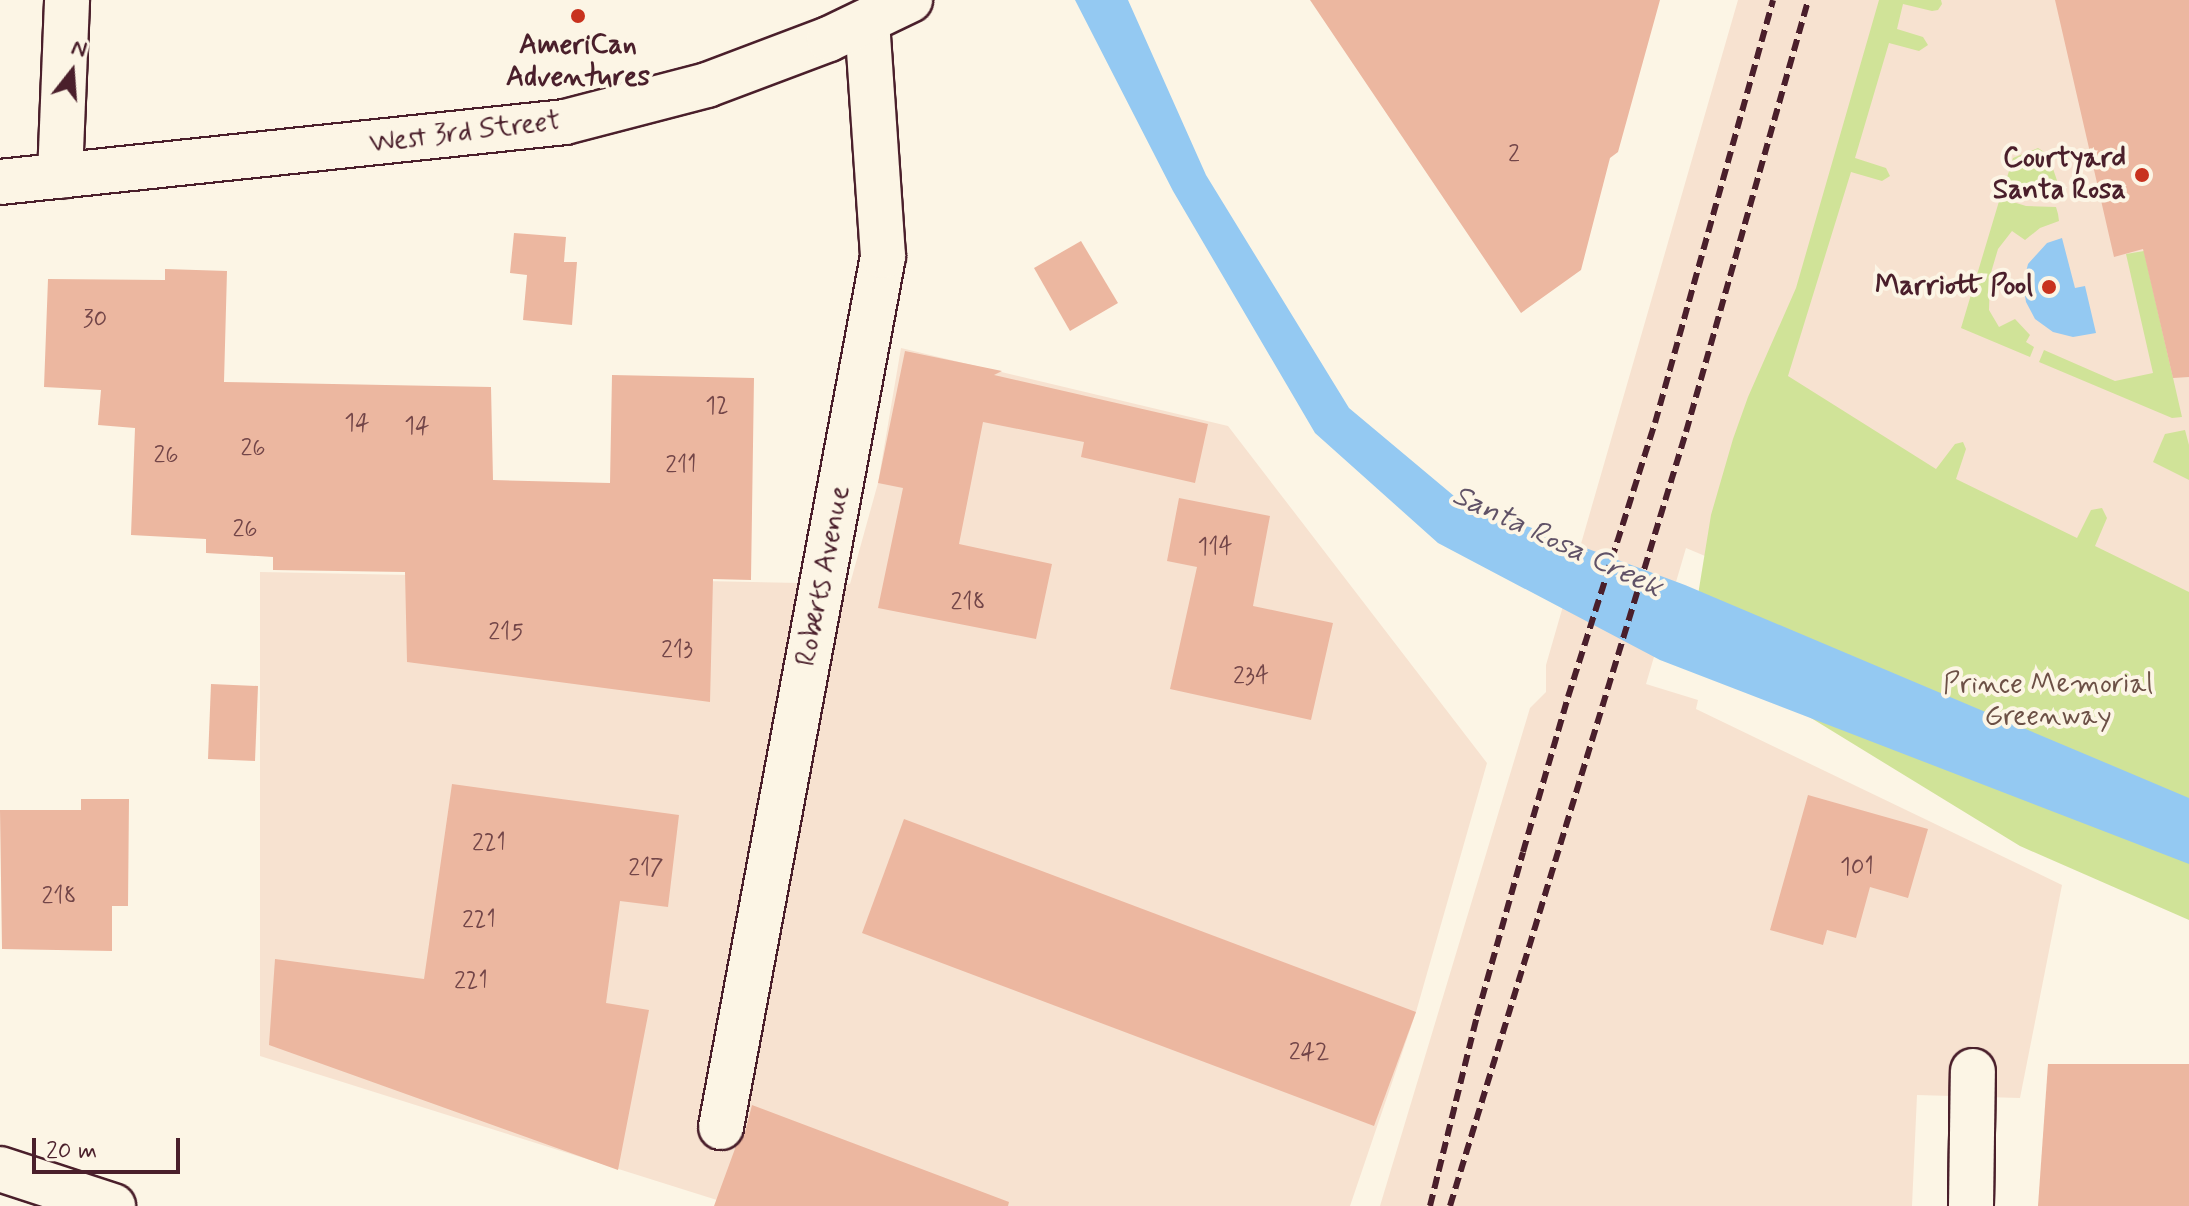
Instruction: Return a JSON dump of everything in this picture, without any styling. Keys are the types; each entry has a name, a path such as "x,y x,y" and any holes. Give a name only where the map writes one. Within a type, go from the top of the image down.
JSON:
{"main road":[{"path":"60,176 67,0"},
{"name":"West 3rd Street","path":"0,182 565,122 707,85 867,22 910,0"},
{"name":"Roberts Avenue","path":"721,1127 883,256 867,22"},
{"path":"1971,1206 1973,1071"},
{"path":"0,1169 113,1206"}],"shaded area":[{"path":"1738,0 2189,0 2189,760 1686,548 1646,684 1698,700 1696,709 2062,885 2020,1098 1917,1095 1912,1206 1380,1206 1530,708 1546,692 1546,665"},
{"path":"901,348 1228,426 1487,763 1416,1012 1350,1206 736,1206 260,1056 260,572 850,584 878,483"}],"green space":[{"name":"Prince Memorial Greenway","path":"1879,0 1941,0 1942,4 1938,10 1932,11 1903,4 1897,29 1923,37 1928,45 1919,51 1889,43 1855,158 1886,168 1890,176 1882,181 1851,172 1788,376 1936,469 1955,444 1963,442 1966,449 1956,479 2077,538 2091,510 2102,508 2107,518 2095,546 2189,592 2189,920 2020,846 1690,644 1711,515 1733,439 1796,288"},
{"path":"2038,148 2052,157 2050,160 2062,195 2036,195 2005,184 2013,158"},
{"path":"2000,198 2026,206 2056,207 2058,214 2059,221 2040,228 2025,240 2012,231 1998,249 1990,276 1989,310 1999,327 2015,319 2030,335 2026,342 2034,347 2030,357 1961,328"},
{"path":"2144,251 2182,417 2172,418 2039,362 2044,350 2115,381 2153,373 2126,254"},
{"path":"2185,430 2189,445 2189,480 2153,462 2165,434"}],"water":[{"name":"Santa Rosa Creek","path":"1075,0 1128,0 1206,175 1349,408 1460,501 1685,585 2189,798 2189,864 1660,660 1438,543 1315,433 1173,191"},
{"name":"Marriott Pool","path":"2062,238 2075,288 2085,286 2096,333 2073,337 2053,332 2035,319 2026,302 2023,284 2028,264 2047,243"}],"building":[{"path":"1310,0 1660,0 1618,152 1610,158 1581,270 1521,313"},
{"name":"Courtyard Santa Rosa","path":"2055,0 2189,0 2189,377 2173,378 2143,249 2114,257"},
{"path":"514,233 566,237 564,262 577,262 572,325 523,320 527,275 510,273"},
{"path":"1081,241 1118,303 1070,331 1034,268"},
{"path":"165,269 227,271 224,382 491,387 493,480 610,483 612,375 754,378 751,580 713,579 710,702 407,662 405,572 273,570 273,557 206,553 206,539 131,535 135,428 98,425 101,390 44,387 48,279 165,280"},
{"path":"905,351 1002,371 994,375 1208,424 1195,483 1081,457 1084,442 983,422 959,544 1052,564 1036,639 878,608 903,488 878,483"},
{"path":"1179,498 1270,516 1253,606 1333,623 1311,720 1170,689 1197,567 1167,561"},
{"path":"211,684 258,686 255,761 208,759"},
{"path":"452,784 679,815 668,907 620,901 606,1003 649,1010 618,1170 269,1045 275,959 424,979"},
{"path":"1808,795 1928,829 1908,898 1870,887 1856,938 1827,930 1823,945 1770,930"},
{"path":"81,799 129,799 128,906 112,906 112,951 2,949 0,810 81,810"},
{"path":"904,819 1416,1012 1374,1126 862,933"},
{"path":"2048,1064 2189,1064 2189,1206 2038,1206"},
{"path":"752,1105 1009,1202 1008,1206 714,1206 736,1146 745,1132"}],"railway":[{"path":"1430,1206 1477,1016 1523,852 1568,697 1655,423 1773,0"},
{"path":"1450,1206 1686,432 1808,0"}],"place":[{"name":"AmeriCan Adventures","path":"578,16"},
{"name":"Courtyard Santa Rosa","path":"2142,175"},
{"name":"Marriott Pool","path":"2049,287"}]}
